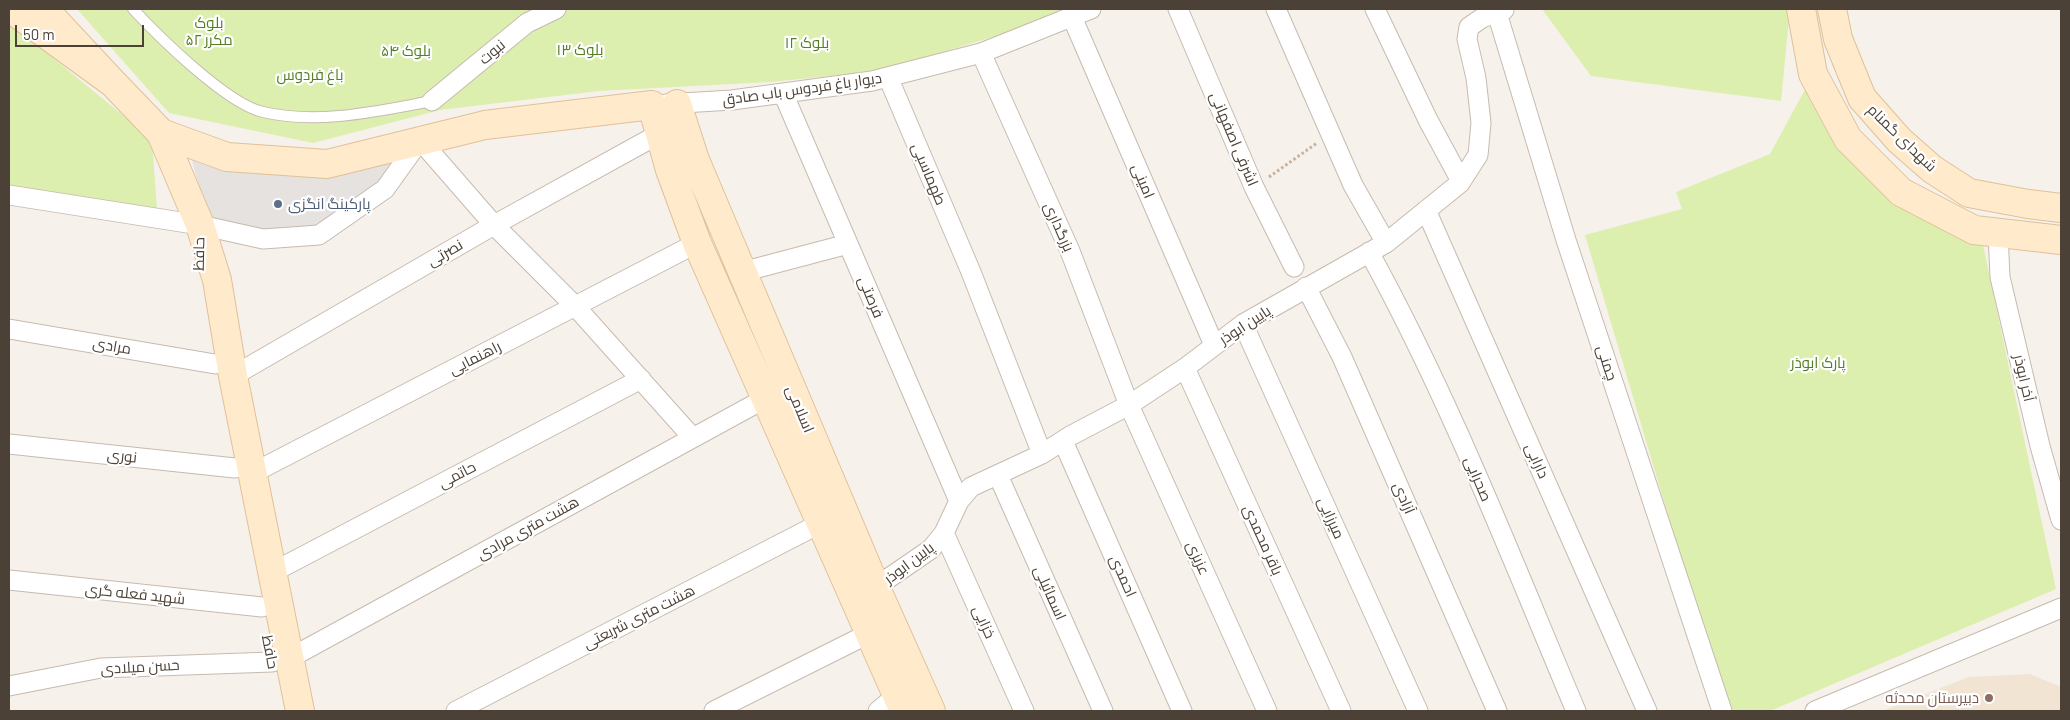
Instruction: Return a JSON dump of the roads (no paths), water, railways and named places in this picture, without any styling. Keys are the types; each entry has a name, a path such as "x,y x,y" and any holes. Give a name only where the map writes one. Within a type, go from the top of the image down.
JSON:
{"street":[{"path":"44,9 112,84 160,133 200,225"},
{"name":"نبوت","path":"432,100 527,23 556,9"},
{"name":"دیوار باغ فردوس باب صادق","path":"664,104 732,100 872,81 981,52 1092,9"},
{"name":"اشرفی اصفهانی","path":"1178,9 1254,187 1294,267"},
{"name":"صحرایی","path":"1276,9 1353,185 1398,305 1454,425 1576,711"},
{"path":"1375,9 1428,120 1461,181"},
{"path":"1801,9 1813,74 1848,139 1901,192 1974,230 2061,240"},
{"name":"شهدای گمنام","path":"1832,9 1838,39 1862,98 1900,140 1932,169 1969,193 2061,208"},
{"path":"9,10 14,11 112,84"},
{"name":"پایین ابوذر","path":"866,593 931,549 944,533 958,500 971,487 1042,454 1129,404 1185,368 1243,324 1377,247 1461,181 1478,155 1481,123 1476,78 1467,39 1469,27 1490,12"},
{"name":"چمنی","path":"1490,12 1722,711"},
{"name":"امینی","path":"1072,16 1214,345"},
{"name":"بزرگداری","path":"981,52 1070,251 1129,404"},
{"name":"طهماسبی","path":"888,77 971,272 1042,454"},
{"name":"فرصتی","path":"783,93 958,500"},
{"path":"160,133 226,157 327,164 485,125 664,104"},
{"name":"اسلامی","path":"664,104 659,134 670,170 697,242 821,523 866,593 931,711"},
{"name":"اسلامی","path":"664,104 694,160 742,272 866,593 870,633 893,706"},
{"name":"نصرتی","path":"224,370 659,134"},
{"path":"420,140 494,225 575,306 693,438"},
{"path":"9,195 200,225 263,239 319,235 385,189 420,140"},
{"name":"دارابی","path":"1426,210 1647,711"},
{"name":"حافظ","path":"200,225 199,280 224,370 262,607 300,711"},
{"name":"آخر ابوذر","path":"1998,233 2000,277 2040,446 2061,520"},
{"name":"راهنمایی","path":"242,474 575,306 697,242"},
{"path":"742,272 848,244"},
{"name":"آزادی","path":"1306,287 1350,374 1496,711"},
{"name":"میرزایی","path":"1243,324 1418,711"},
{"name":"مرادی","path":"9,329 224,370"},
{"name":"باقر محمدی","path":"1185,368 1341,711"},
{"name":"حاتمی","path":"272,572 641,379"},
{"name":"هشت متری مرادی","path":"281,660 766,398"},
{"name":"عزیزی","path":"1129,404 1266,711"},
{"name":"احمدی","path":"1063,441 1182,711"},
{"name":"نوری","path":"9,444 242,474"},
{"name":"حافظ","path":"242,474 272,572 281,660 282,711"},
{"name":"اسمائیلی","path":"998,475 1103,711"},
{"name":"هشت متری شریعتی","path":"456,711 821,523"},
{"name":"خزایی","path":"944,533 1024,711"},
{"name":"شهید فعله گری","path":"9,580 262,607"},
{"path":"1815,711 2061,608"},
{"path":"714,711 870,633"},
{"name":"حسن میلادی","path":"9,686 101,668 281,660"}],"lane":[{"path":"133,9 155,32 231,98 262,112 318,117 373,113 432,100"}],"place":[{"name":"پارکینگ انگزی","path":"278,204"},
{"name":"دبیرستان محدثه","path":"1989,698"}],"park label":[{"name":"بلوک ۵۲ مکرر","path":"209,32"},
{"name":"بلوک ۱۲","path":"807,43"},
{"name":"بلوک ۱۳","path":"580,50"},
{"name":"بلوک ۵۴","path":"406,51"},
{"name":"باغ فردوس","path":"310,75"},
{"name":"پارک ابوذر","path":"1818,363"}]}
